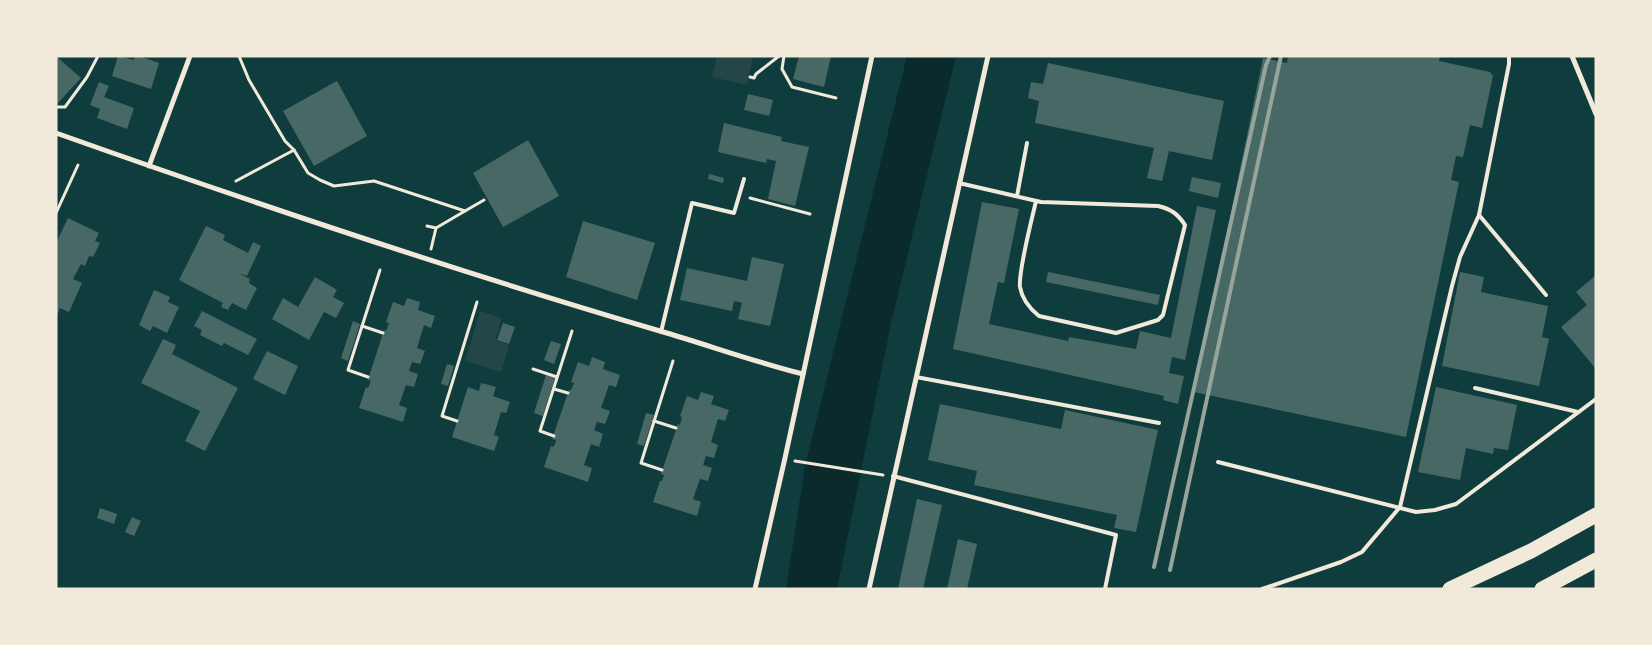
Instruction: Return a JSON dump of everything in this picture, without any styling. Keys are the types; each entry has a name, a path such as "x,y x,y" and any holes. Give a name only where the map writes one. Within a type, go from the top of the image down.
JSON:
{"highway":[{"path":"1450,589 1531,551 1596,515"},
{"path":"1542,589 1596,560"}],"street":[{"path":"149,166 190,56"},
{"path":"755,589 872,56"},
{"path":"869,589 988,56"},
{"path":"1572,56 1596,114"},
{"path":"56,133 428,260 803,374"}],"lane":[{"path":"1262,589 1341,562 1362,552 1400,507 1452,286 1460,257 1479,215 1509,56"},
{"path":"1017,196 1027,143"},
{"path":"661,332 692,203 734,213 744,179"},
{"path":"959,183 1036,201 1169,208 1179,216 1185,225 1163,315 1158,320 1111,333 1039,316 1032,310 1024,300 1020,285 1036,201"},
{"path":"1479,215 1546,295"},
{"path":"916,377 1160,423"},
{"path":"1475,388 1578,412"},
{"path":"1218,462 1416,512 1435,510 1456,504 1596,399"},
{"path":"893,476 1116,535 1105,589"}],"path":[{"path":"56,107 65,106 87,77 98,56"},
{"path":"239,56 250,80 285,141 294,150 308,173 334,186 374,181 465,211"},
{"path":"750,77 754,78 756,74 780,56"},
{"path":"784,56 782,69 792,87 836,98"},
{"path":"236,181 294,150"},
{"path":"56,213 78,165"},
{"path":"739,196 810,214"},
{"path":"427,226 436,228 484,200"},
{"path":"428,260 436,228"},
{"path":"368,377 348,370 380,270"},
{"path":"457,421 442,416 477,302"},
{"path":"362,326 383,333"},
{"path":"554,436 540,431 572,331"},
{"path":"662,470 641,463 673,361"},
{"path":"533,369 558,377"},
{"path":"554,389 568,393"},
{"path":"654,421 676,428"},
{"path":"795,461 868,473"}],"shaded area":[{"path":"717,56 753,56 747,85 712,77"},
{"path":"907,56 956,56 891,323 837,589 786,589 805,466"},
{"path":"480,311 502,318 495,340 509,345 501,372 465,361"}],"building":[{"path":"56,56 81,78 56,105"},
{"path":"118,56 134,60 135,56 139,56 159,63 151,89 112,76"},
{"path":"799,56 831,56 824,87 793,79"},
{"path":"1288,56 1440,56 1439,61 1490,72 1493,76 1482,128 1470,125 1463,157 1456,156 1451,180 1459,182 1406,437 1194,392 1263,58 1287,63"},
{"path":"1048,63 1224,101 1212,160 1169,151 1162,181 1147,178 1154,148 1035,123 1039,101 1028,98 1031,82 1043,84"},
{"path":"337,81 367,136 314,166 283,111"},
{"path":"99,82 109,86 104,97 134,108 127,129 97,118 100,109 90,105"},
{"path":"748,94 773,100 769,116 744,110"},
{"path":"724,123 782,137 781,141 809,147 795,206 768,199 776,161 767,159 766,163 718,152"},
{"path":"528,140 559,196 503,227 473,173"},
{"path":"709,174 724,178 723,183 708,179"},
{"path":"1192,177 1221,183 1218,198 1189,191"},
{"path":"982,202 1019,209 1004,283 998,282 989,324 1068,341 1069,337 1136,349 1140,331 1171,338 1197,206 1216,210 1185,360 1172,357 1169,373 1184,376 1178,404 1163,400 1164,396 953,349"},
{"path":"68,218 99,233 95,241 100,243 93,257 89,256 85,266 81,264 73,279 82,283 69,312 60,308 56,317 56,243"},
{"path":"583,221 655,243 637,300 566,277"},
{"path":"206,226 225,235 223,240 248,253 253,242 261,246 247,276 238,273 250,279 249,283 257,288 246,310 232,303 228,310 221,307 223,303 179,280"},
{"path":"752,257 784,264 770,326 738,319 742,303 734,301 732,311 680,300 687,268 747,281"},
{"path":"1048,272 1160,295 1158,305 1046,282"},
{"path":"1460,272 1484,277 1481,292 1548,306 1542,337 1549,339 1539,386 1442,366"},
{"path":"1596,275 1596,369 1561,327 1587,305 1576,292"},
{"path":"315,277 337,290 333,297 344,303 336,318 324,312 309,340 272,319 283,298 298,307"},
{"path":"154,290 170,297 168,302 179,307 167,333 153,326 150,331 139,325"},
{"path":"407,298 420,302 418,310 435,316 431,328 424,325 417,348 425,351 420,364 412,362 409,371 418,374 414,387 406,385 399,405 407,408 403,422 359,408 366,387 368,388 371,381 368,380 384,330 386,331 389,323 386,322 393,302 404,306"},
{"path":"202,311 257,339 248,355 224,343 222,346 200,335 202,330 194,326"},
{"path":"353,321 360,324 348,361 341,358"},
{"path":"503,323 515,327 509,344 497,340"},
{"path":"163,339 176,345 172,354 238,388 205,451 185,441 200,411 141,383"},
{"path":"551,341 561,344 554,364 544,360"},
{"path":"267,351 298,366 285,395 253,379"},
{"path":"592,357 605,362 603,369 620,375 616,387 609,385 601,408 610,411 605,424 597,422 594,430 603,434 599,447 591,444 584,465 592,468 588,482 544,467 551,446 553,447 555,444 556,440 552,439 569,390 571,390 574,383 571,382 578,362 589,366"},
{"path":"447,364 454,366 448,386 441,384"},
{"path":"546,375 555,378 543,416 534,413"},
{"path":"481,383 496,387 493,396 510,402 506,413 501,412 494,435 499,437 494,451 452,437 468,387 479,391"},
{"path":"1436,387 1517,405 1508,450 1494,448 1493,454 1466,448 1460,480 1418,472"},
{"path":"701,392 714,396 711,404 729,410 725,421 718,419 711,442 718,445 714,458 706,456 703,465 712,468 708,481 700,479 693,499 701,502 697,516 653,502 664,475 661,474 678,424 680,425 682,417 680,416 687,396 698,400"},
{"path":"940,404 1061,429 1065,410 1158,430 1136,532 1114,528 1117,515 974,485 977,471 928,460"},
{"path":"646,413 654,415 644,446 637,444"},
{"path":"917,499 942,505 923,589 898,589"},
{"path":"100,508 117,514 114,524 97,518"},
{"path":"132,517 141,521 134,536 125,532"},
{"path":"958,539 977,544 967,589 947,589"}],"railway":[{"path":"1154,567 1266,65 1270,56"},
{"path":"1170,570 1281,56"}]}
